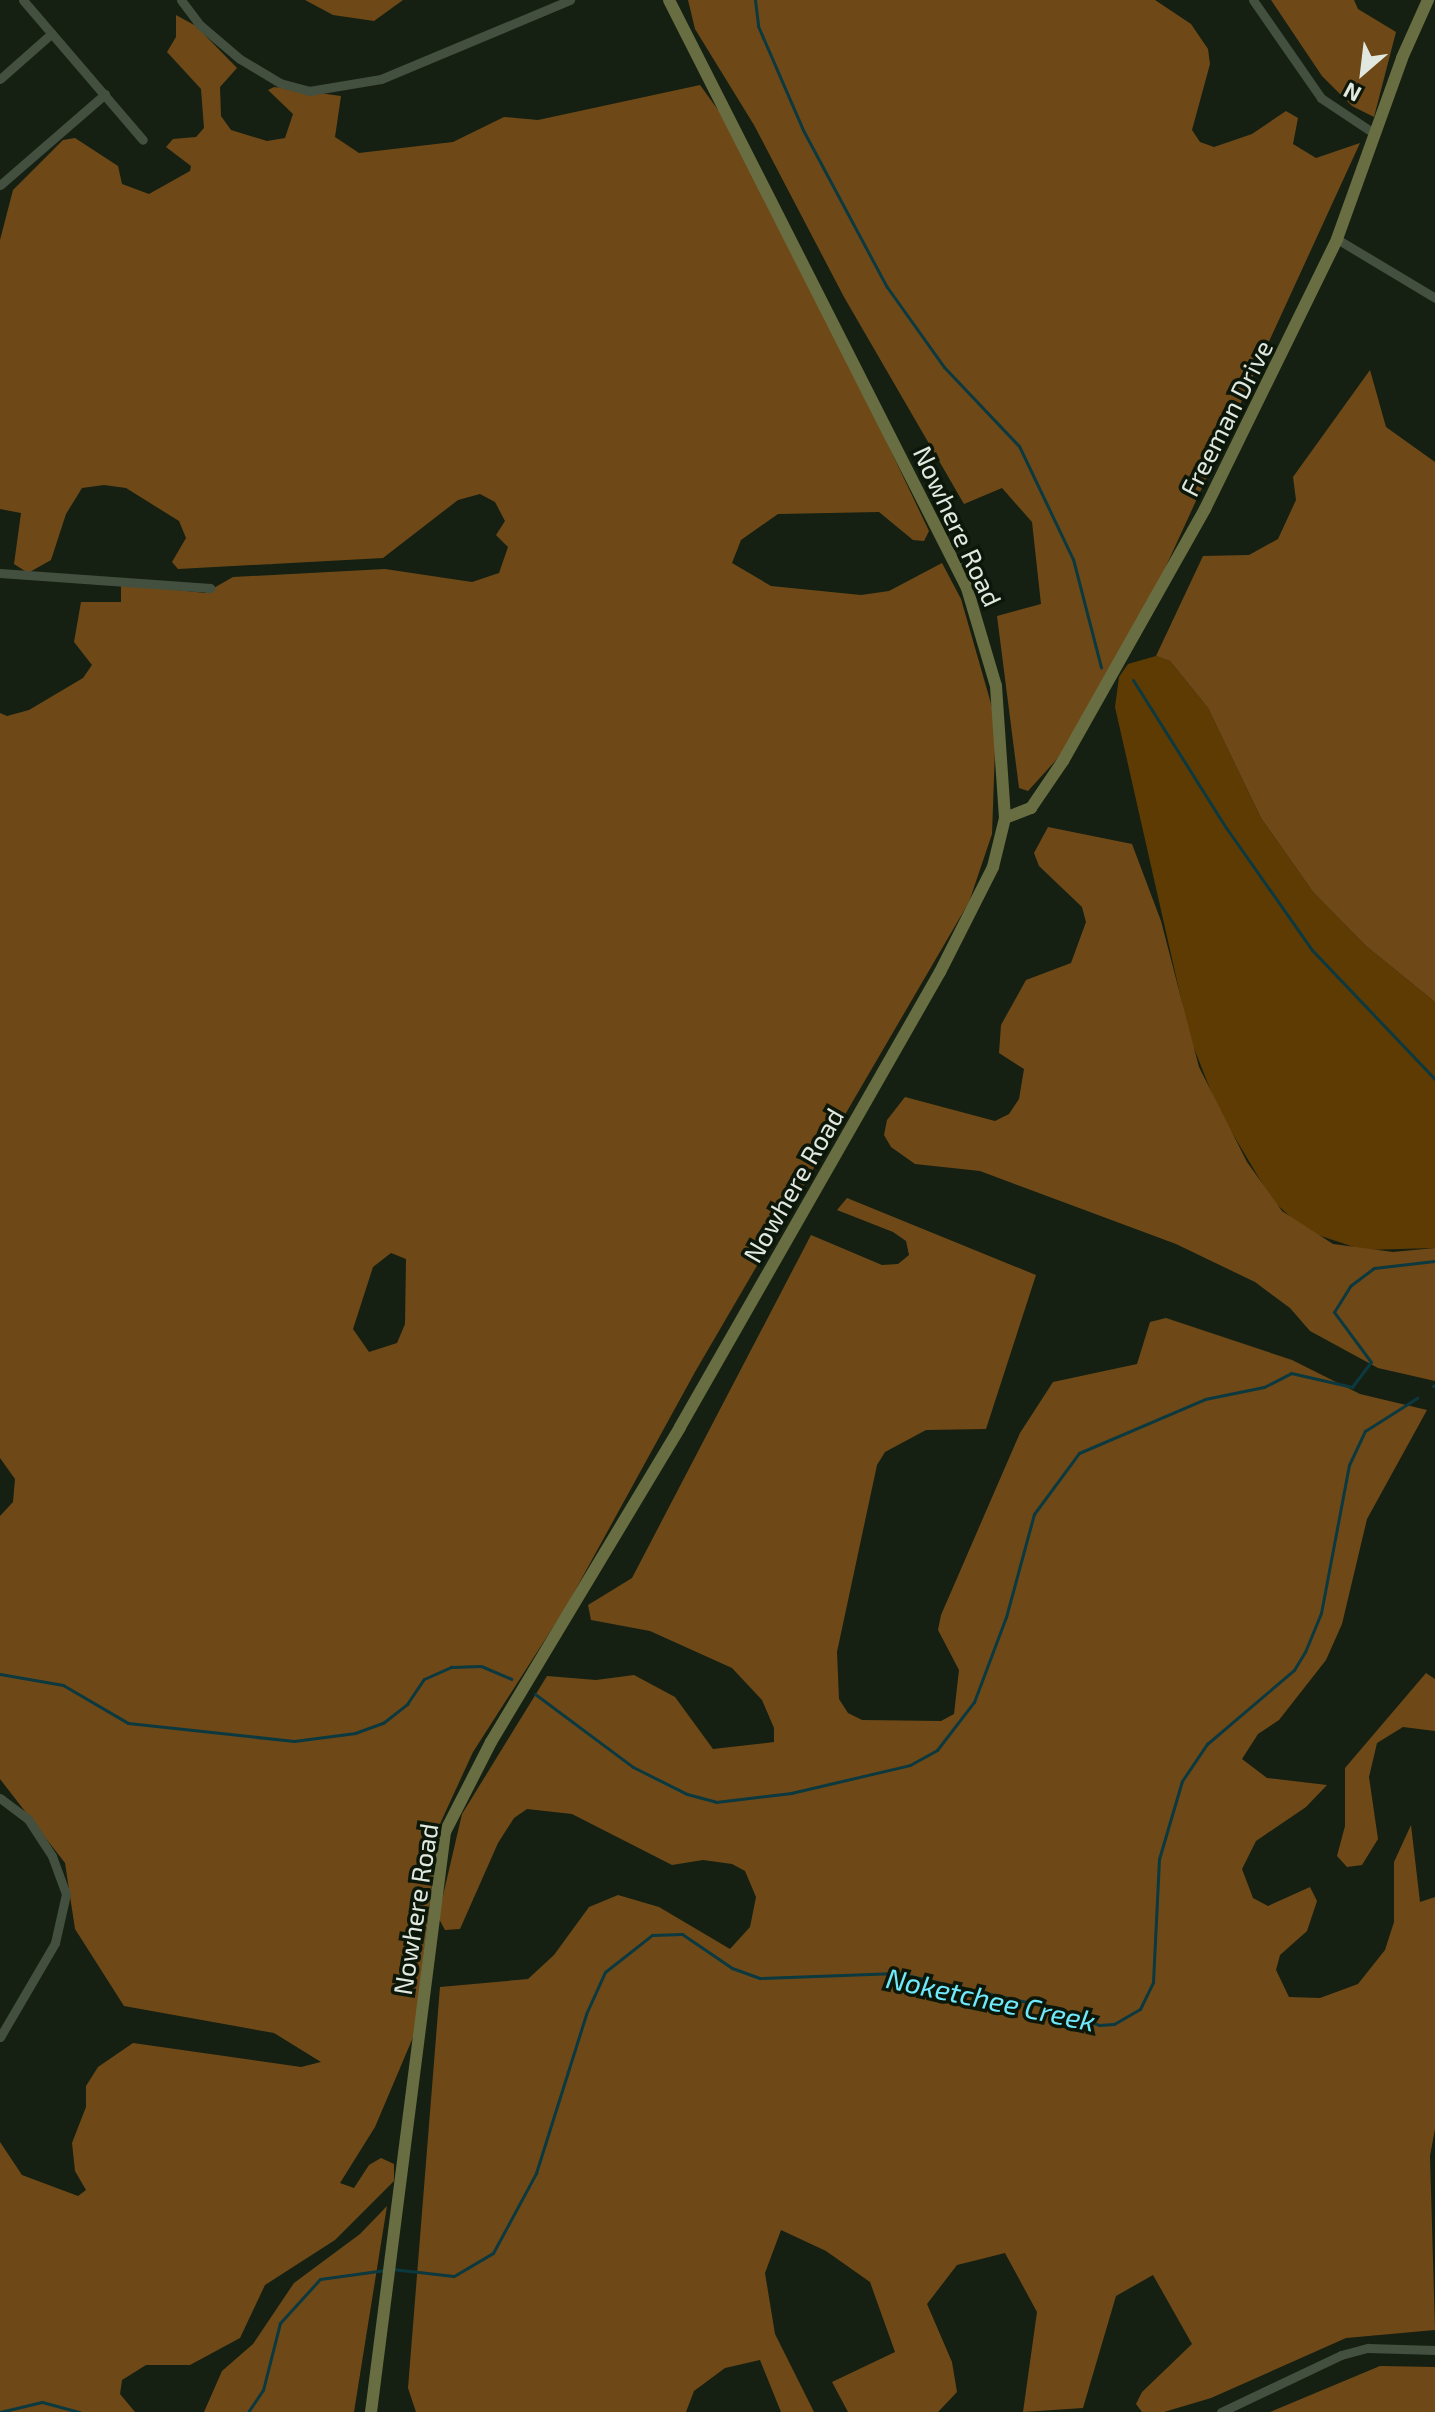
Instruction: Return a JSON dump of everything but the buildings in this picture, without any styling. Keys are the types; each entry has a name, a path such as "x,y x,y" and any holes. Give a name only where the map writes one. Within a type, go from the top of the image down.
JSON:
{"street":[{"path":"23,0 143,140"},
{"path":"181,0 212,37 249,65 309,91 381,79 570,0"},
{"name":"Nowhere Road","path":"371,2412 396,2235 437,1875 445,1832 463,1791 940,972 993,867 1005,818 996,686 967,588 669,0"},
{"path":"1253,0 1312,89 1375,134"},
{"name":"Freeman Drive","path":"1005,818 1024,813 1038,799 1104,690 1205,509 1337,239 1428,0"},
{"path":"0,79 52,33"},
{"path":"0,185 105,94"},
{"path":"1337,239 1435,298"},
{"path":"0,573 210,588"},
{"path":"0,1798 28,1819 52,1856 66,1894 55,1943 0,2037"},
{"path":"1221,2412 1341,2355 1368,2348 1435,2350"}],"shaded area":[{"path":"305,0 403,0 374,21 333,15"},
{"path":"688,0 1155,0 1191,24 1208,49 1210,64 1192,130 1200,142 1214,147 1252,134 1286,111 1298,118 1293,144 1316,158 1360,143 1162,575 1068,747 1028,791 1019,788 997,616 1041,604 1032,522 1002,488 964,504 844,297 754,125 695,29"},
{"path":"1271,0 1354,0 1358,9 1396,32 1374,117 1352,106 1322,76"},
{"path":"176,15 196,26 237,68 220,87 221,116 231,130 267,141 285,138 293,114 268,90 274,87 341,96 335,137 359,153 453,142 504,117 538,120 700,85 729,125 819,300 929,531 924,541 913,540 879,512 778,514 741,540 732,563 771,586 861,595 889,591 942,563 961,599 996,721 992,834 969,902 695,1372 566,1607 473,1752 439,1826 414,2035 375,2127 340,2183 354,2188 369,2165 381,2158 394,2164 394,2181 335,2240 265,2285 240,2338 190,2365 146,2365 122,2380 120,2394 135,2412 0,2412 0,2142 22,2175 78,2196 86,2190 75,2171 72,2143 86,2107 86,2086 98,2067 133,2043 301,2067 321,2062 274,2033 124,2006 75,1929 65,1863 0,1779 0,1516 13,1502 15,1479 0,1458 0,713 7,716 29,710 83,678 92,665 74,642 81,602 121,602 121,584 205,593 233,577 385,569 472,582 499,573 508,547 496,535 505,521 495,502 480,494 458,500 383,558 178,569 172,562 186,538 179,521 126,488 104,485 82,488 66,514 51,560 28,573 14,564 21,513 0,509 0,240 13,190 63,140 75,138 118,166 122,184 149,194 190,171 191,166 166,147 173,139 196,137 204,128 201,89 167,52 176,37","holes":["391,1253 406,1259 405,1324 397,1343 369,1352 353,1329 373,1267"]},
{"path":"1370,370 1386,427 1435,462 1435,1002 1366,946 1313,892 1261,818 1208,708 1170,661 1156,656 1203,556 1249,555 1278,539 1296,500 1293,477"},
{"path":"1156,656 1170,661 1208,708 1261,818 1313,892 1366,946 1435,1002 1435,1248 1363,1250 1306,1231 1272,1200 1218,1109 1190,1038 1115,707 1119,677 1128,664"},
{"path":"1048,827 1132,844 1161,921 1199,1067 1247,1162 1282,1211 1333,1244 1393,1252 1435,1248 1435,1381 1378,1368 1310,1331 1290,1308 1255,1282 1176,1244 980,1171 915,1164 891,1147 884,1135 887,1120 905,1097 995,1121 1009,1114 1019,1099 1024,1069 999,1053 1001,1025 1026,980 1071,963 1086,922 1082,907 1039,866 1034,853"},
{"path":"847,1198 1036,1275 986,1429 926,1430 885,1452 877,1465 837,1652 839,1699 848,1713 862,1720 941,1721 954,1714 959,1670 938,1630 941,1615 1020,1433 1053,1382 1137,1364 1150,1322 1166,1318 1292,1360 1360,1394 1427,1410 1367,1519 1342,1624 1326,1660 1279,1720 1258,1734 1242,1759 1267,1778 1327,1785 1306,1807 1256,1841 1242,1869 1253,1898 1268,1906 1310,1887 1317,1901 1307,1931 1280,1955 1276,1970 1289,1997 1320,1998 1358,1984 1385,1950 1394,1922 1394,1862 1411,1825 1420,1902 1435,1897 1435,2129 1430,2156 1435,2330 1346,2338 1211,2398 1164,2412 1142,2412 1136,2404 1142,2392 1192,2344 1153,2275 1116,2296 1083,2408 1023,2412 1037,2312 1005,2253 957,2265 927,2304 952,2362 957,2392 938,2412 848,2412 832,2382 895,2352 870,2282 826,2251 781,2230 765,2273 775,2334 814,2412 781,2412 760,2360 725,2368 694,2391 686,2412 416,2412 408,2388 440,1987 528,1979 554,1955 589,1907 618,1895 659,1907 730,1949 750,1927 756,1897 745,1871 732,1864 703,1860 672,1865 572,1814 527,1809 514,1818 498,1843 460,1929 445,1930 438,1917 462,1814 547,1676 596,1680 634,1675 675,1697 713,1749 774,1742 774,1728 762,1700 732,1668 650,1631 591,1620 588,1605 632,1578 811,1235 882,1265 898,1264 909,1255 906,1241 893,1232 837,1210"},
{"path":"1426,1673 1435,1679 1435,1731 1403,1727 1377,1743 1369,1777 1378,1839 1362,1865 1347,1867 1337,1856 1345,1826 1345,1768"},
{"path":"387,2206 354,2412 204,2412 222,2371 253,2344 294,2283 360,2234"},
{"path":"1380,2366 1435,2367 1435,2412 1270,2412"}],"waterway":[{"path":"755,0 758,26 803,130 887,287 944,367 1019,446 1073,559 1101,667"},
{"path":"1133,680 1227,829 1312,950 1435,1079"},
{"path":"535,1694 633,1767 687,1794 716,1802 791,1793 910,1765 937,1750 974,1702 1006,1617 1034,1514 1079,1453 1205,1399 1264,1387 1291,1373 1352,1387 1371,1362 1334,1312 1350,1286 1374,1268 1435,1261"},
{"name":"Noketchee Creek","path":"392,2269 454,2276 493,2253 536,2173 586,2014 605,1972 652,1935 682,1934 732,1968 760,1978 897,1973 1045,2006 1099,2025 1114,2024 1140,2009 1153,1982 1159,1859 1182,1781 1207,1744 1294,1670 1321,1613 1349,1465 1365,1431 1417,1398"},
{"path":"0,1674 63,1685 128,1723 294,1741 355,1733 383,1723 407,1704 424,1679 451,1667 481,1666 511,1679"},
{"name":"Noketchee Creek","path":"248,2412 263,2390 280,2323 320,2279 385,2270"},
{"name":"Noketchee Creek","path":"0,2412 42,2402 80,2412"}]}
